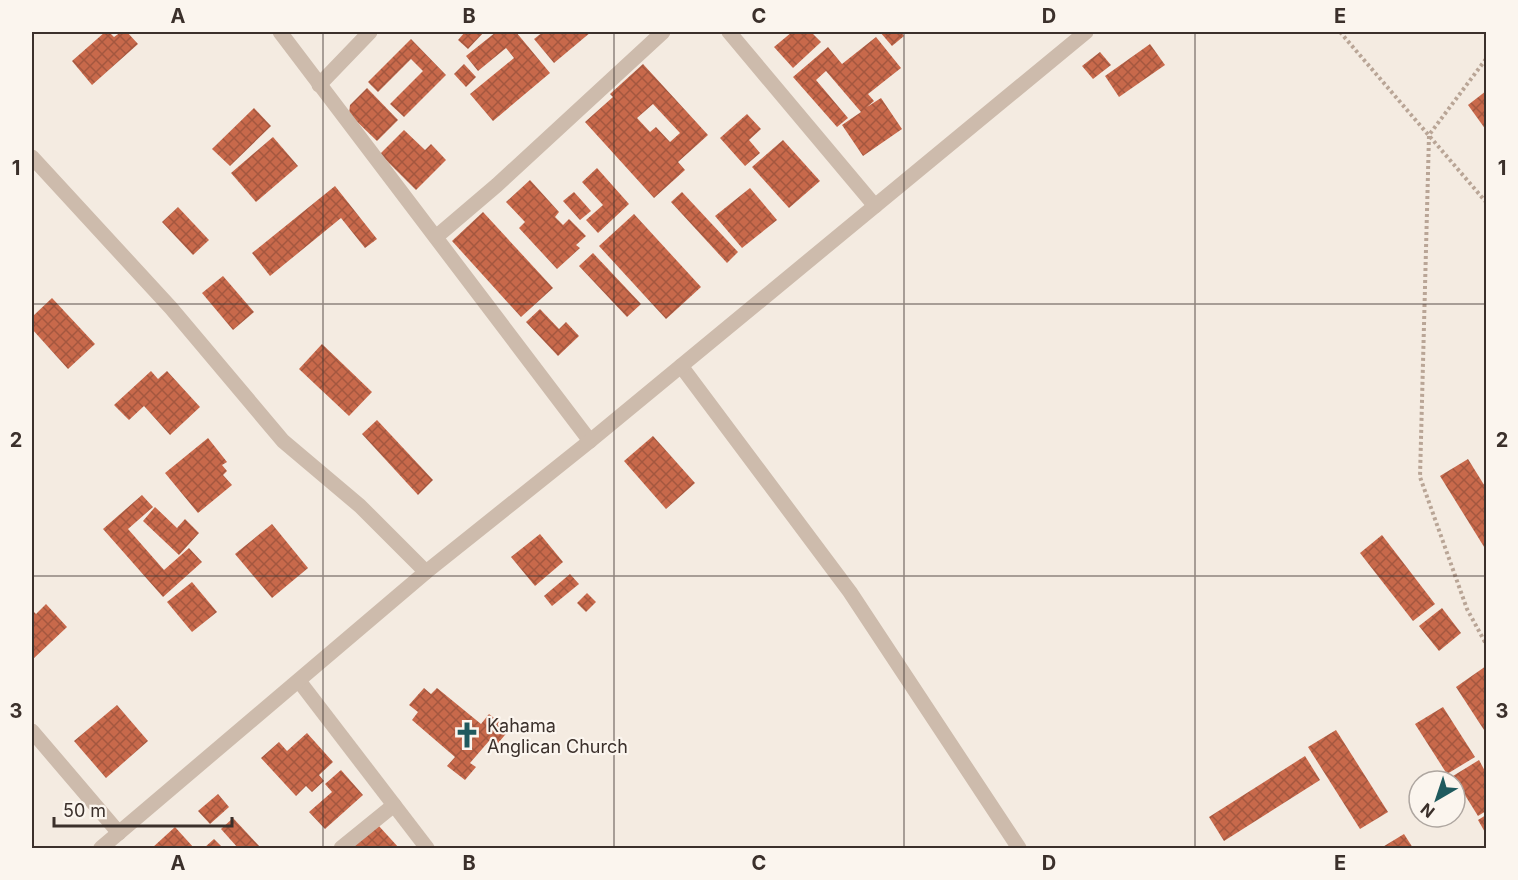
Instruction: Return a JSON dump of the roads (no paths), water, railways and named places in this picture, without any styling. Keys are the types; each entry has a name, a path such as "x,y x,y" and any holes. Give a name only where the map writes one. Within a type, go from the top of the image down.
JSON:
{"street":[{"path":"280,32 590,441"},
{"path":"319,85 370,32"},
{"path":"436,237 497,185 663,32"},
{"path":"729,32 875,206"},
{"path":"101,849 426,572 590,441 1086,32"},
{"path":"32,157 171,308 283,441 360,506 426,572"},
{"path":"681,366 850,592 1019,849"},
{"path":"299,681 427,849"},
{"path":"32,730 119,833"},
{"path":"341,849 394,805"}],"place":[{"name":"Kahama Anglican Church","path":"467,735"}]}
